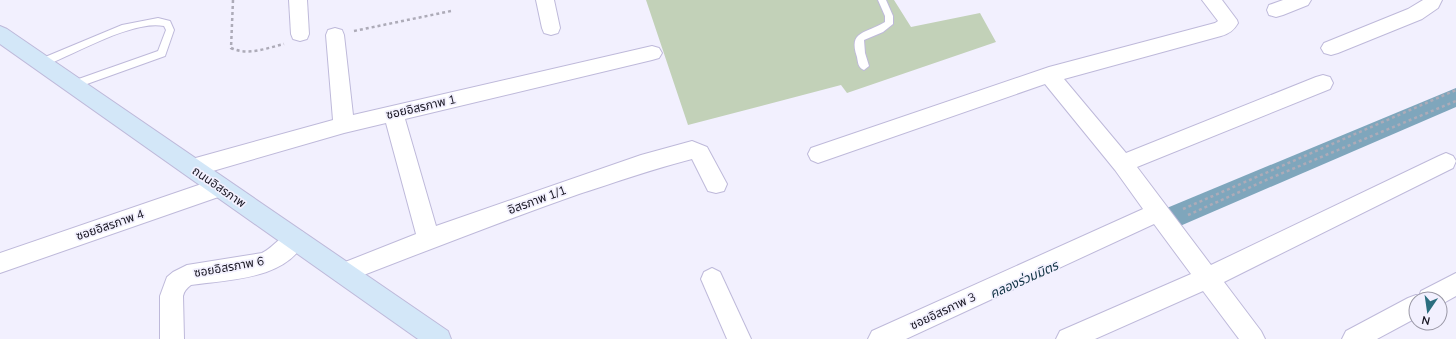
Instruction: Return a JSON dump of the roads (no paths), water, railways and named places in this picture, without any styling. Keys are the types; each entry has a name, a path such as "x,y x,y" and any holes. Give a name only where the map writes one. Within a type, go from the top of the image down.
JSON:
{"main road":[{"name":"ถนนอิสรภาพ","path":"1,38 41,63 344,273 431,337"}],"street":[{"path":"298,0 300,34"},
{"path":"545,0 551,28"},
{"path":"818,154 1049,75 1221,29 1229,23 1228,20 1210,0"},
{"path":"1276,10 1302,0"},
{"path":"1331,48 1415,14 1432,3 1433,0"},
{"path":"335,35 344,125"},
{"name":"ซอยอิสรภาพ 1","path":"192,168 344,125 652,53"},
{"path":"1049,75 1122,164 1253,339"},
{"path":"1122,164 1323,83"},
{"path":"393,113 429,239"},
{"name":"อิสรภาพ 1/1","path":"344,273 429,239 566,189 641,164 692,150 700,153 716,184"},
{"path":"1068,339 1208,278 1446,162"},
{"name":"ซอยอิสรภาพ 4","path":"0,263 219,187"},
{"name":"ซอยอิสรภาพ 3","path":"880,339 1159,214"},
{"name":"ซอยอิสรภาพ 6","path":"172,339 172,300 174,286 181,279 187,275 265,263 280,255 294,239"},
{"path":"712,279 739,339"},
{"path":"1443,291 1456,284"},
{"path":"1354,339 1408,310"}],"lane":[{"path":"864,66 857,46 859,39 863,35 881,30 889,24 889,16 882,0"},
{"path":"41,63 125,27 158,20 167,23 170,30 162,53 72,85"}],"waterway":[{"path":"1171,218 1456,97"}],"water label":[{"name":"คลองร่วมมิตร","path":"1024,280"}]}
